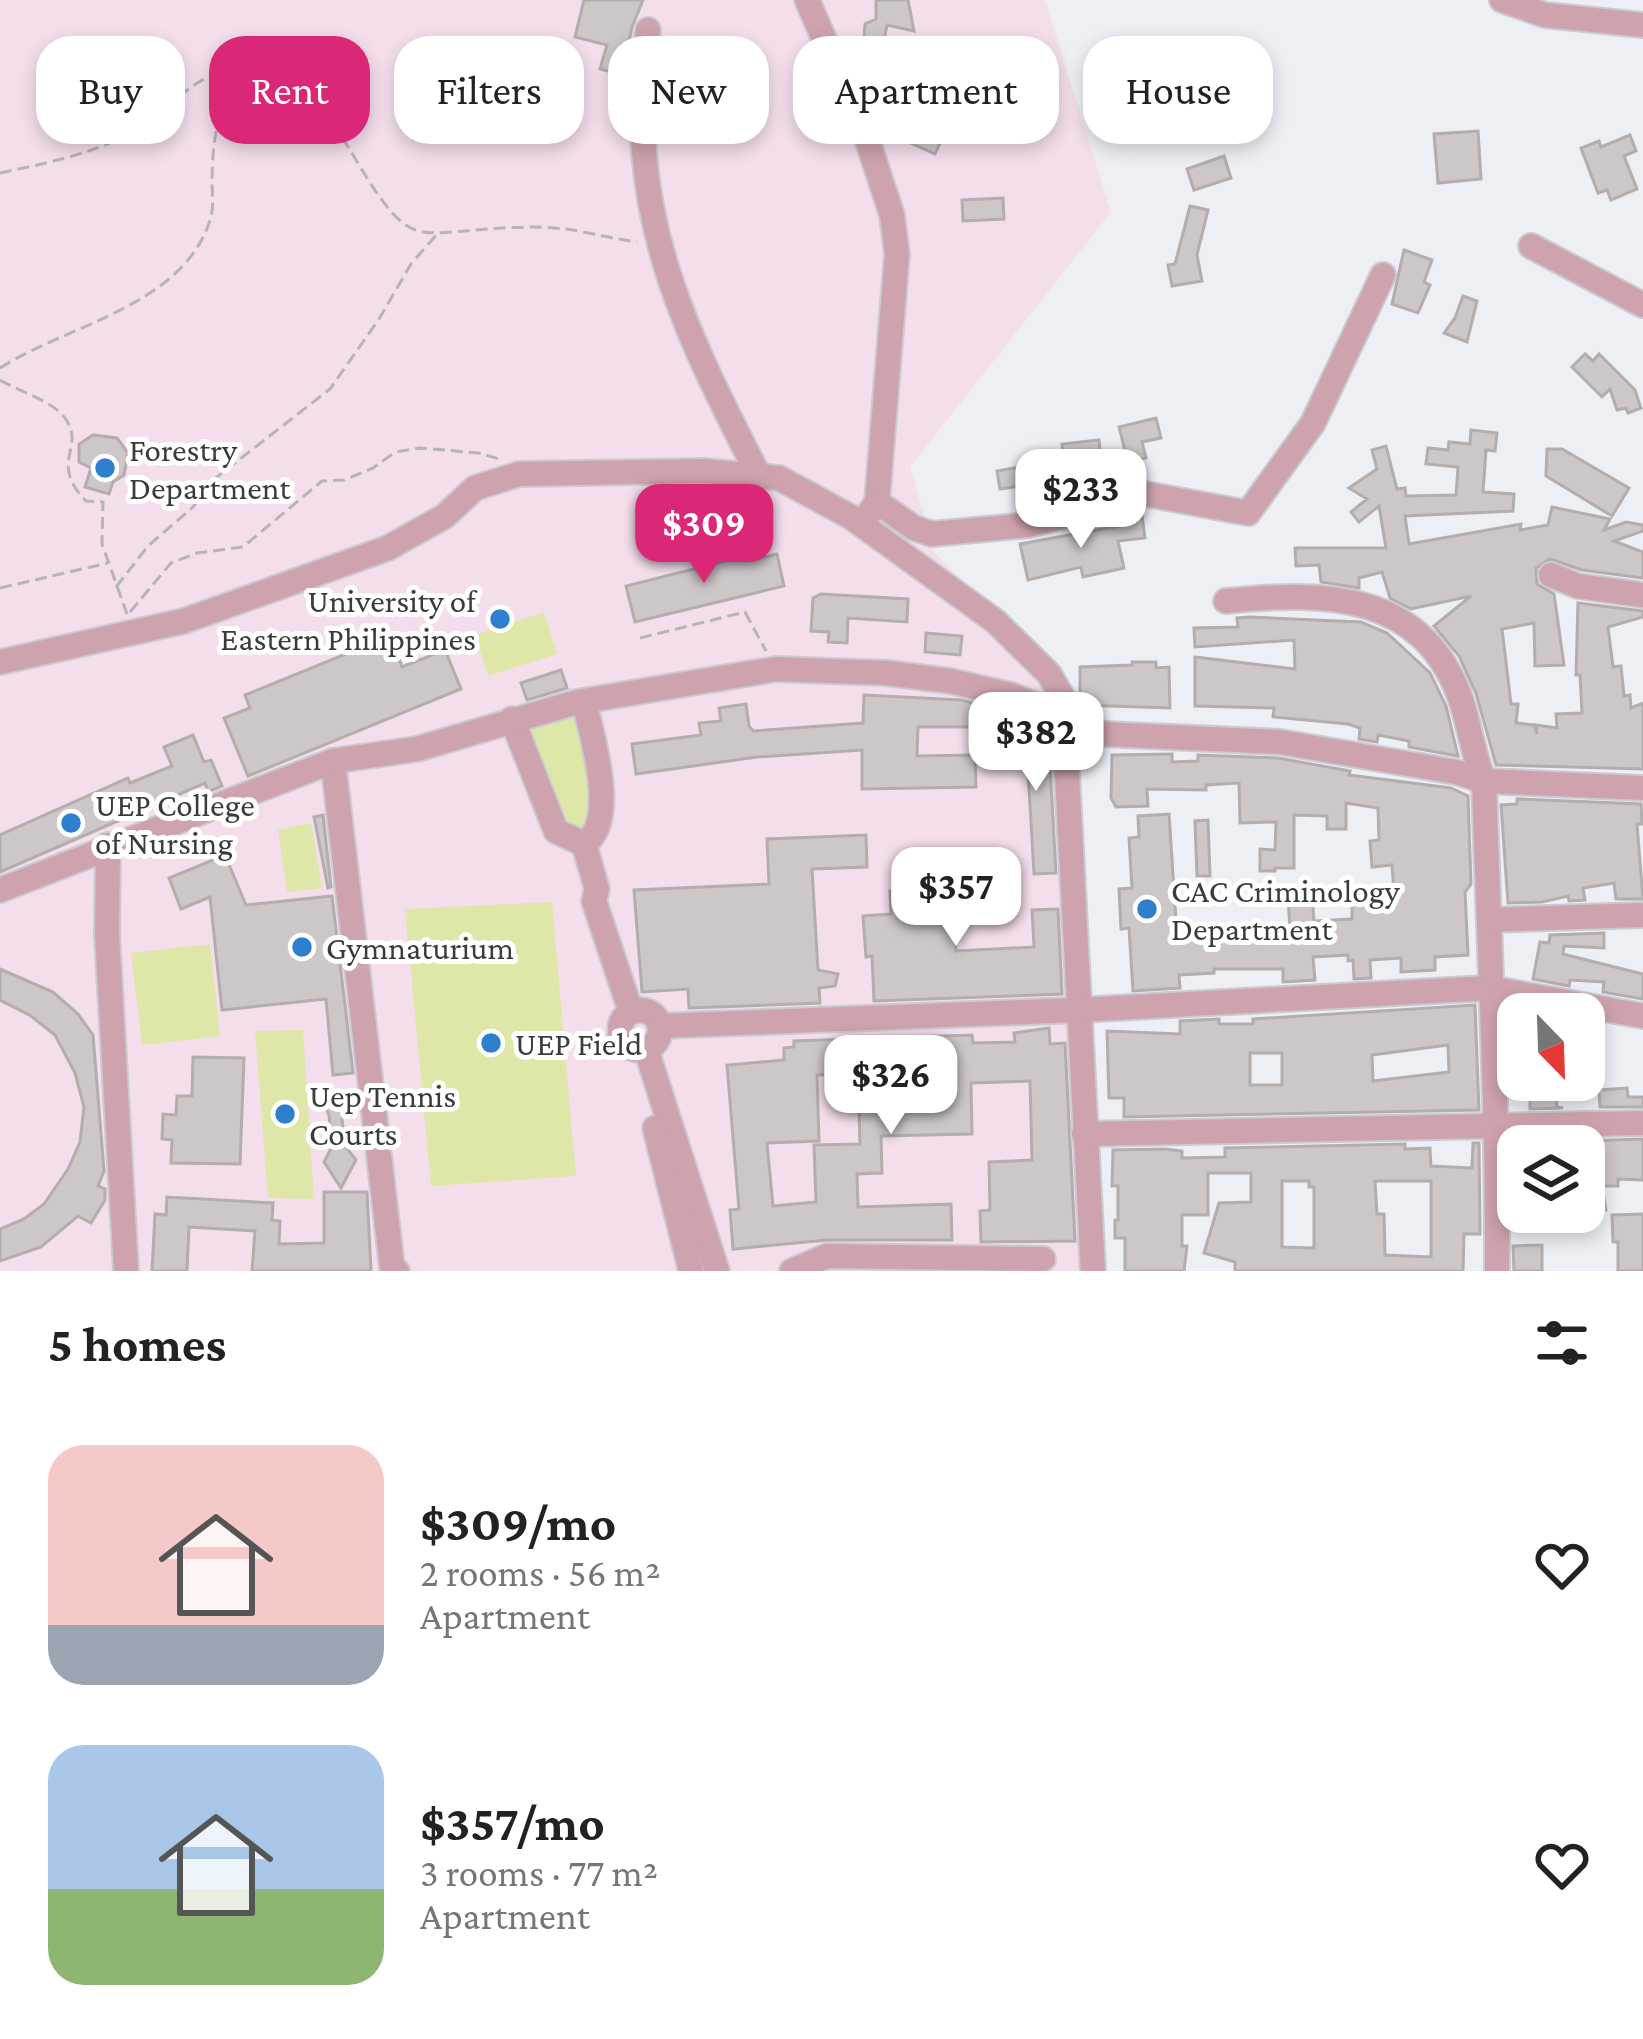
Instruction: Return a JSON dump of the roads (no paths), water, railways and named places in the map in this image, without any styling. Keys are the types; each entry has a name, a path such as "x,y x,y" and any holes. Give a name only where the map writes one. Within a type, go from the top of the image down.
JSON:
{"street":[{"path":"808,0 864,130 892,215 897,254 878,502 863,517 851,517"},
{"path":"1502,0 1545,15 1643,25"},
{"path":"648,30 640,128 656,245 694,351 759,476"},
{"path":"1532,246 1643,305"},
{"path":"878,502 914,528 932,534 1029,525 1146,494 1248,513 1312,423 1383,275"},
{"path":"0,662 184,621 388,548 445,516 476,488 510,477 704,472 794,483 851,517 995,621 1049,674 1063,698 1094,1271"},
{"path":"1551,575 1578,586 1643,595"},
{"path":"1226,602 1296,594 1372,607 1397,618 1424,639 1443,661 1461,701 1484,781 1498,1123 1497,1271"},
{"path":"0,890 333,761 417,749 584,701 776,669 887,673 950,681 1011,695 1103,734 1280,742 1484,781 1643,788"},
{"path":"512,719 556,831 584,844 594,838 604,814 584,701"},
{"path":"333,761 392,1270"},
{"path":"584,844 597,889 608,900 634,1011"},
{"path":"108,845 108,958 126,1271"},
{"path":"1489,920 1643,915"},
{"path":"660,1026 1489,988 1643,1016"},
{"path":"634,1011 653,1015 660,1026 658,1039 641,1049 625,1043 620,1031 624,1018 634,1011"},
{"path":"641,1049 665,1135 691,1271"},
{"path":"1084,1134 1643,1124"},
{"path":"665,1135 717,1271"},
{"path":"793,1271 827,1256 1042,1259"}],"place":[{"name":"Forestry Department","path":"105,468"},
{"name":"University of Eastern Philippines","path":"500,619"},
{"name":"UEP College of Nursing","path":"71,823"},
{"name":"CAC Criminology Department","path":"1147,909"},
{"name":"Gymnaturium","path":"302,947"},
{"name":"UEP Field","path":"491,1043"},
{"name":"Uep Tennis Courts","path":"285,1114"}]}
